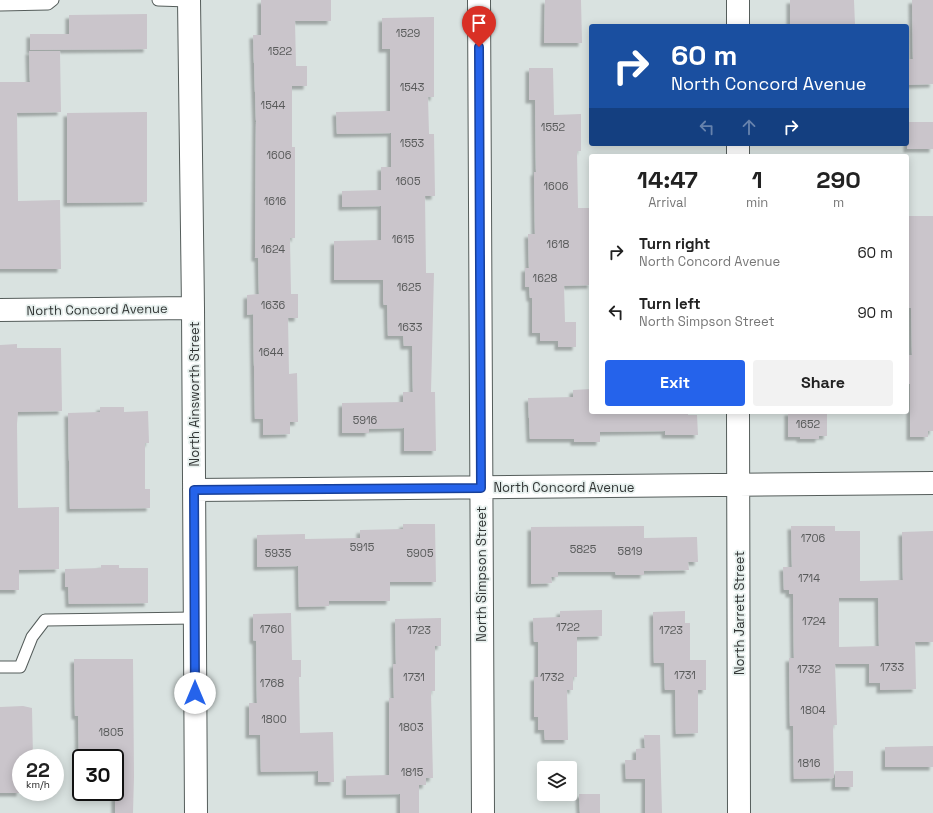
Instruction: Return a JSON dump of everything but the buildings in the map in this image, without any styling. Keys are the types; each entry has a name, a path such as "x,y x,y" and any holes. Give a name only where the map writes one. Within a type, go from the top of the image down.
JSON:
{"street":[{"name":"North Ainsworth Street","path":"189,0 193,308 196,813"},
{"name":"North Simpson Street","path":"479,0 482,813"},
{"path":"738,0 738,24"},
{"name":"North Concord Avenue","path":"0,310 193,308"},
{"name":"North Jarrett Street","path":"738,414 739,813"},
{"name":"North Concord Avenue","path":"194,490 933,483"}],"lane":[{"path":"0,5 48,4 53,0"},
{"path":"158,0 189,0"},
{"path":"0,667 20,667 32,637 45,620 195,618"}],"route":[{"path":"195,693 194,490 481,488 479,47"}]}
